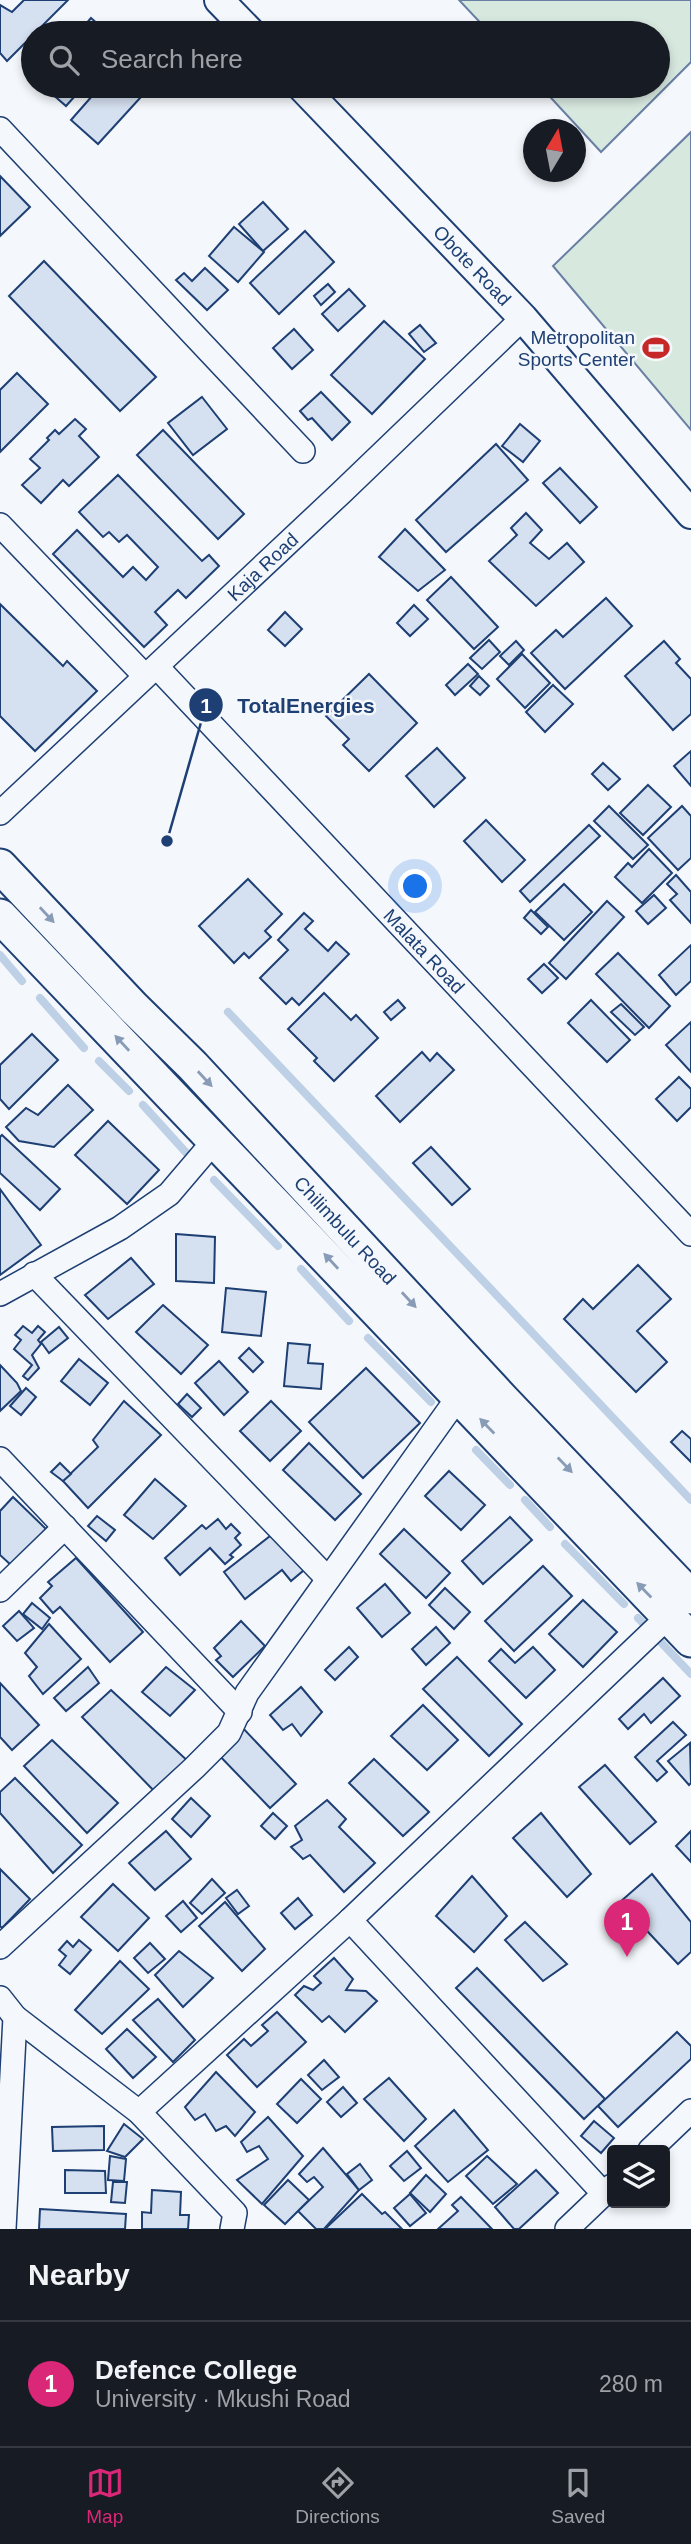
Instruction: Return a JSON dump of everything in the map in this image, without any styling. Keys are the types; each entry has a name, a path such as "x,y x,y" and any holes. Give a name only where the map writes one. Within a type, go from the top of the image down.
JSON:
{"main road":[{"name":"Chilimbulu Road","path":"0,866 133,1007 193,1066 428,1320 684,1618"},
{"name":"Chilimbulu Road","path":"0,916 459,1396 684,1618"}],"street":[{"path":"219,0 239,21"},
{"name":"Obote Road","path":"313,98 523,318 691,514"},
{"path":"0,129 303,451"},
{"name":"Kaja Road","path":"0,813 523,318"},
{"name":"Malata Road","path":"0,525 151,672 691,1234"},
{"path":"0,1294 120,1228 169,1194 215,1140"},
{"path":"34,1274 328,1579"},
{"path":"0,1947 194,1769 229,1733 247,1693 459,1396"},
{"path":"0,1459 240,1712"},
{"path":"0,1590 65,1527"},
{"path":"139,2112 684,1618"},
{"path":"350,1920 607,2189"},
{"path":"0,1997 15,2017 139,2112 233,2221 253,2229"},
{"path":"4,2229 15,2017"},
{"path":"655,2145 691,2110"},
{"path":"567,2229 607,2191"}],"shaded area":[{"path":"459,0 691,0 691,62 670,83 670,21 479,21"},
{"path":"551,98 655,98 601,152 586,136 586,119 570,119"},
{"name":"Metropolitan Sports Center","path":"691,132 691,430 553,266"}],"building":[{"path":"24,0 68,0 47,21 21,21 21,47 7,61 0,53 0,5 12,12"},
{"path":"57,98 73,98 66,106"},
{"path":"90,98 140,98 98,144 71,120"},
{"path":"0,176 30,207 0,236"},
{"path":"263,202 288,229 263,251 239,224"},
{"path":"234,227 264,252 238,282 209,256"},
{"path":"305,231 334,262 279,314 250,283"},
{"path":"44,261 156,377 120,411 9,296"},
{"path":"205,268 228,290 207,310 176,280 184,273 192,281"},
{"path":"328,284 335,292 321,305 314,296"},
{"path":"349,289 365,306 338,331 322,314"},
{"path":"384,321 425,359 372,414 331,375"},
{"path":"420,325 436,343 424,352 409,334"},
{"path":"294,329 313,350 292,369 273,348"},
{"path":"17,373 48,404 0,452 0,390"},
{"path":"321,392 350,422 332,440 312,418 308,420 300,411"},
{"path":"202,397 227,429 193,455 168,423"},
{"path":"75,419 86,429 79,436 99,457 69,486 63,480 41,503 22,485 40,468 30,459 55,430 59,434"},
{"path":"520,424 540,441 523,462 502,446"},
{"path":"163,430 244,514 218,539 137,455"},
{"path":"496,444 528,480 446,552 416,520"},
{"path":"560,468 597,507 580,523 543,483"},
{"path":"118,475 202,561 209,555 219,566 186,598 178,590 155,612 167,625 144,647 53,554 77,530 123,577 133,567 146,580 158,567 127,535 119,542 109,532 103,537 79,512"},
{"path":"526,513 542,530 530,543 549,559 567,543 584,562 536,606 489,561 517,535 511,528"},
{"path":"405,529 445,570 418,591 379,557"},
{"path":"451,577 498,627 474,649 427,600"},
{"path":"606,598 632,626 565,689 531,653 556,630 563,637"},
{"path":"0,604 63,666 67,661 97,691 35,751 0,716"},
{"path":"414,605 428,619 410,636 397,623"},
{"path":"285,612 302,629 285,646 268,630"},
{"path":"489,640 500,652 482,669 470,658"},
{"path":"516,641 524,650 509,665 500,656"},
{"path":"664,641 680,659 676,663 691,679 691,714 673,730 625,676"},
{"path":"522,654 550,683 525,708 497,679"},
{"path":"468,664 478,674 455,695 446,685"},
{"path":"369,674 417,723 369,771 343,745 349,739 326,716"},
{"path":"479,676 489,686 480,695 470,686"},
{"path":"553,685 573,704 545,732 526,712"},
{"path":"437,748 465,778 434,807 406,776"},
{"path":"691,751 691,786 674,766"},
{"path":"603,763 620,779 608,790 592,774"},
{"path":"648,785 671,807 643,835 620,813"},
{"path":"609,806 648,845 633,859 594,821"},
{"path":"682,806 691,816 691,858 678,870 648,838"},
{"path":"486,820 525,860 502,882 464,841"},
{"path":"589,825 600,836 530,902 520,891"},
{"path":"649,849 672,873 642,903 615,877 628,863 632,867"},
{"path":"676,875 691,892 691,923 670,900 677,894 667,884"},
{"path":"248,879 282,914 265,931 271,937 249,958 244,953 234,963 199,926"},
{"path":"564,884 592,912 564,940 535,912"},
{"path":"654,895 666,908 648,924 636,911"},
{"path":"607,901 624,917 566,979 549,963"},
{"path":"531,910 548,927 541,934 524,918"},
{"path":"304,913 313,921 305,929 328,951 336,942 349,954 299,1005 292,998 286,1004 260,978 288,950 278,940"},
{"path":"691,945 691,981 676,995 659,975"},
{"path":"618,953 670,1006 649,1028 596,974"},
{"path":"544,964 558,978 542,993 528,979"},
{"path":"324,993 351,1020 356,1015 378,1038 334,1081 314,1061 317,1058 288,1029"},
{"path":"398,1000 405,1008 391,1020 384,1012"},
{"path":"591,1000 630,1040 607,1062 568,1023"},
{"path":"621,1004 644,1027 635,1035 611,1012"},
{"path":"691,1022 691,1072 666,1045"},
{"path":"32,1034 58,1060 9,1109 0,1099 0,1065"},
{"path":"422,1052 430,1061 437,1053 454,1070 400,1122 376,1096"},
{"path":"679,1077 691,1089 691,1107 677,1121 656,1099"},
{"path":"68,1085 93,1110 54,1147 19,1141 6,1127 26,1108 38,1115"},
{"path":"108,1121 159,1170 127,1204 75,1155"},
{"path":"2,1135 60,1189 40,1210 0,1173"},
{"path":"431,1147 470,1189 452,1205 413,1163"},
{"path":"0,1189 41,1245 0,1275"},
{"path":"176,1234 215,1237 214,1283 176,1281"},
{"path":"131,1258 154,1284 108,1319 85,1295"},
{"path":"638,1265 671,1299 637,1331 667,1362 636,1392 564,1319 583,1299 593,1309"},
{"path":"226,1288 266,1292 261,1336 222,1332"},
{"path":"163,1305 208,1345 181,1374 136,1332"},
{"path":"23,1326 32,1333 38,1326 45,1332 38,1340 41,1344 32,1355 39,1368 28,1380 23,1376 32,1365 14,1349 21,1340 15,1335"},
{"path":"59,1327 68,1338 49,1353 41,1342"},
{"path":"288,1343 310,1345 308,1363 323,1364 321,1389 284,1386"},
{"path":"249,1348 263,1362 253,1372 239,1358"},
{"path":"79,1359 108,1383 90,1405 61,1381"},
{"path":"219,1361 248,1392 224,1415 195,1383"},
{"path":"0,1365 21,1391 0,1411"},
{"path":"366,1368 420,1423 363,1478 309,1422"},
{"path":"26,1388 36,1397 21,1415 10,1406"},
{"path":"187,1394 201,1408 192,1417 178,1404"},
{"path":"124,1401 161,1435 88,1508 63,1481 98,1447 93,1440"},
{"path":"271,1401 301,1431 270,1461 240,1431"},
{"path":"682,1431 691,1439 691,1462 671,1442"},
{"path":"309,1443 361,1494 335,1520 283,1470"},
{"path":"60,1463 71,1474 63,1481 51,1472"},
{"path":"449,1471 485,1505 461,1530 425,1496"},
{"path":"155,1479 186,1506 153,1539 124,1515"},
{"path":"13,1497 46,1529 11,1565 0,1555 0,1511"},
{"path":"97,1516 115,1530 106,1541 88,1526"},
{"path":"510,1517 532,1540 483,1584 462,1561"},
{"path":"218,1519 226,1529 231,1524 240,1533 235,1538 241,1545 230,1555 233,1557 225,1564 210,1548 180,1575 165,1558 202,1525 206,1529"},
{"path":"404,1529 450,1573 426,1598 380,1554"},
{"path":"274,1533 304,1570 291,1581 282,1570 245,1599 224,1572"},
{"path":"76,1558 143,1632 110,1662 60,1607 53,1613 40,1598 52,1586 48,1582"},
{"path":"543,1566 572,1596 514,1651 485,1621"},
{"path":"385,1584 410,1613 382,1637 357,1608"},
{"path":"445,1588 470,1612 454,1629 429,1605"},
{"path":"583,1600 617,1632 583,1667 549,1634"},
{"path":"32,1603 50,1618 42,1629 23,1614"},
{"path":"19,1611 34,1628 17,1641 3,1626"},
{"path":"241,1621 265,1646 233,1677 216,1660 221,1656 214,1648"},
{"path":"49,1624 81,1659 43,1694 29,1676 37,1667 25,1653"},
{"path":"436,1627 450,1643 426,1665 412,1649"},
{"path":"349,1647 358,1657 335,1680 325,1670"},
{"path":"533,1647 555,1670 526,1698 489,1661 501,1649 515,1663"},
{"path":"457,1657 522,1724 489,1756 423,1689"},
{"path":"88,1667 99,1683 66,1711 54,1698"},
{"path":"166,1667 195,1690 170,1716 142,1692"},
{"path":"663,1678 680,1696 651,1723 644,1714 628,1729 619,1719"},
{"path":"0,1683 39,1725 12,1750 0,1737"},
{"path":"301,1687 322,1712 301,1736 292,1724 283,1730 270,1715"},
{"path":"111,1690 191,1764 159,1796 82,1717"},
{"path":"423,1705 458,1740 427,1770 391,1736"},
{"path":"673,1722 686,1735 657,1761 667,1772 657,1781 635,1757"},
{"path":"240,1725 296,1784 270,1808 214,1750"},
{"path":"52,1740 118,1803 87,1833 24,1766"},
{"path":"690,1743 691,1783 689,1785 668,1761"},
{"path":"374,1759 429,1812 403,1836 349,1783"},
{"path":"605,1765 656,1822 630,1844 579,1787"},
{"path":"15,1778 82,1845 53,1873 0,1813 0,1792"},
{"path":"191,1798 210,1816 191,1837 172,1819"},
{"path":"327,1800 346,1819 339,1827 375,1863 344,1892 310,1855 303,1859 291,1847 302,1840 295,1826"},
{"path":"273,1813 287,1826 275,1839 261,1826"},
{"path":"541,1813 591,1874 567,1897 513,1838"},
{"path":"166,1831 191,1859 155,1890 129,1863"},
{"path":"691,1831 691,1862 676,1846"},
{"path":"0,1869 30,1899 2,1928 0,1926"},
{"path":"652,1874 691,1922 691,1952 678,1964 620,1902"},
{"path":"472,1876 507,1916 474,1952 436,1916"},
{"path":"212,1879 225,1893 202,1914 190,1903"},
{"path":"113,1884 149,1918 118,1951 81,1917"},
{"path":"237,1890 249,1906 238,1914 226,1898"},
{"path":"298,1898 312,1915 295,1929 281,1913"},
{"path":"183,1901 197,1918 181,1932 166,1916"},
{"path":"225,1902 265,1949 242,1971 199,1926"},
{"path":"525,1922 567,1964 543,1981 505,1940"},
{"path":"79,1940 91,1950 70,1974 59,1965 66,1956 59,1950 67,1941 73,1947"},
{"path":"150,1943 165,1959 148,1973 134,1958"},
{"path":"179,1951 213,1978 183,2007 155,1975"},
{"path":"334,1958 353,1979 346,1990 366,1991 377,2001 345,2032 329,2016 322,2022 295,1995 304,1986 313,1990 321,1983 314,1976"},
{"path":"120,1961 149,1989 102,2034 75,2010"},
{"path":"477,1968 605,2099 584,2119 456,1988"},
{"path":"158,1999 195,2040 173,2062 133,2020"},
{"path":"277,2012 306,2042 257,2087 227,2055 244,2039 251,2046 268,2031 262,2025"},
{"path":"127,2029 156,2057 133,2078 106,2049"},
{"path":"677,2032 691,2046 691,2059 618,2127 598,2106"},
{"path":"324,2060 339,2077 322,2090 308,2075"},
{"path":"216,2072 255,2112 235,2136 226,2126 216,2131 205,2114 195,2120 185,2107"},
{"path":"389,2078 426,2119 404,2141 364,2099"},
{"path":"301,2079 321,2099 297,2123 277,2104"},
{"path":"343,2087 357,2103 341,2117 327,2102"},
{"path":"454,2110 488,2150 448,2182 415,2146"},
{"path":"268,2117 303,2156 262,2204 237,2180 268,2159 259,2146 247,2152 241,2142"},
{"path":"594,2121 614,2138 601,2153 581,2136"},
{"path":"124,2124 143,2139 125,2157 107,2151"},
{"path":"104,2126 104,2150 53,2151 52,2127"},
{"path":"323,2148 359,2190 324,2229 316,2229 298,2211 323,2187 314,2177 307,2182 299,2174"},
{"path":"407,2151 421,2168 404,2181 390,2166"},
{"path":"110,2156 126,2159 124,2181 108,2180"},
{"path":"487,2156 517,2184 493,2204 466,2176"},
{"path":"360,2164 372,2180 359,2190 347,2174"},
{"path":"65,2170 105,2171 106,2193 65,2193"},
{"path":"536,2170 558,2193 519,2229 514,2229 495,2207"},
{"path":"426,2175 446,2194 430,2212 410,2193"},
{"path":"288,2180 309,2200 285,2224 264,2205"},
{"path":"113,2182 127,2182 125,2203 111,2202"},
{"path":"152,2190 181,2192 180,2215 189,2215 188,2229 142,2229 142,2212 151,2213"},
{"path":"362,2194 382,2214 385,2212 402,2229 325,2229"},
{"path":"410,2194 426,2213 410,2226 394,2208"},
{"path":"461,2197 492,2229 438,2229 458,2211 452,2205"},
{"path":"40,2209 126,2214 125,2229 39,2229"}],"waterway":[{"path":"0,955 22,981"},
{"path":"40,998 84,1048"},
{"path":"228,1012 691,1500"},
{"path":"99,1061 129,1091"},
{"path":"143,1105 190,1157"},
{"path":"214,1180 278,1246"},
{"path":"301,1269 349,1321"},
{"path":"368,1338 431,1402"},
{"path":"476,1450 510,1485"},
{"path":"525,1500 550,1527"},
{"path":"565,1544 624,1604"},
{"path":"638,1618 691,1674"}],"place":[{"name":"Metropolitan Sports Center","path":"656,348"},
{"name":"TotalEnergies","path":"167,841"},
{"name":"Defence College","path":"627,1957"}]}
